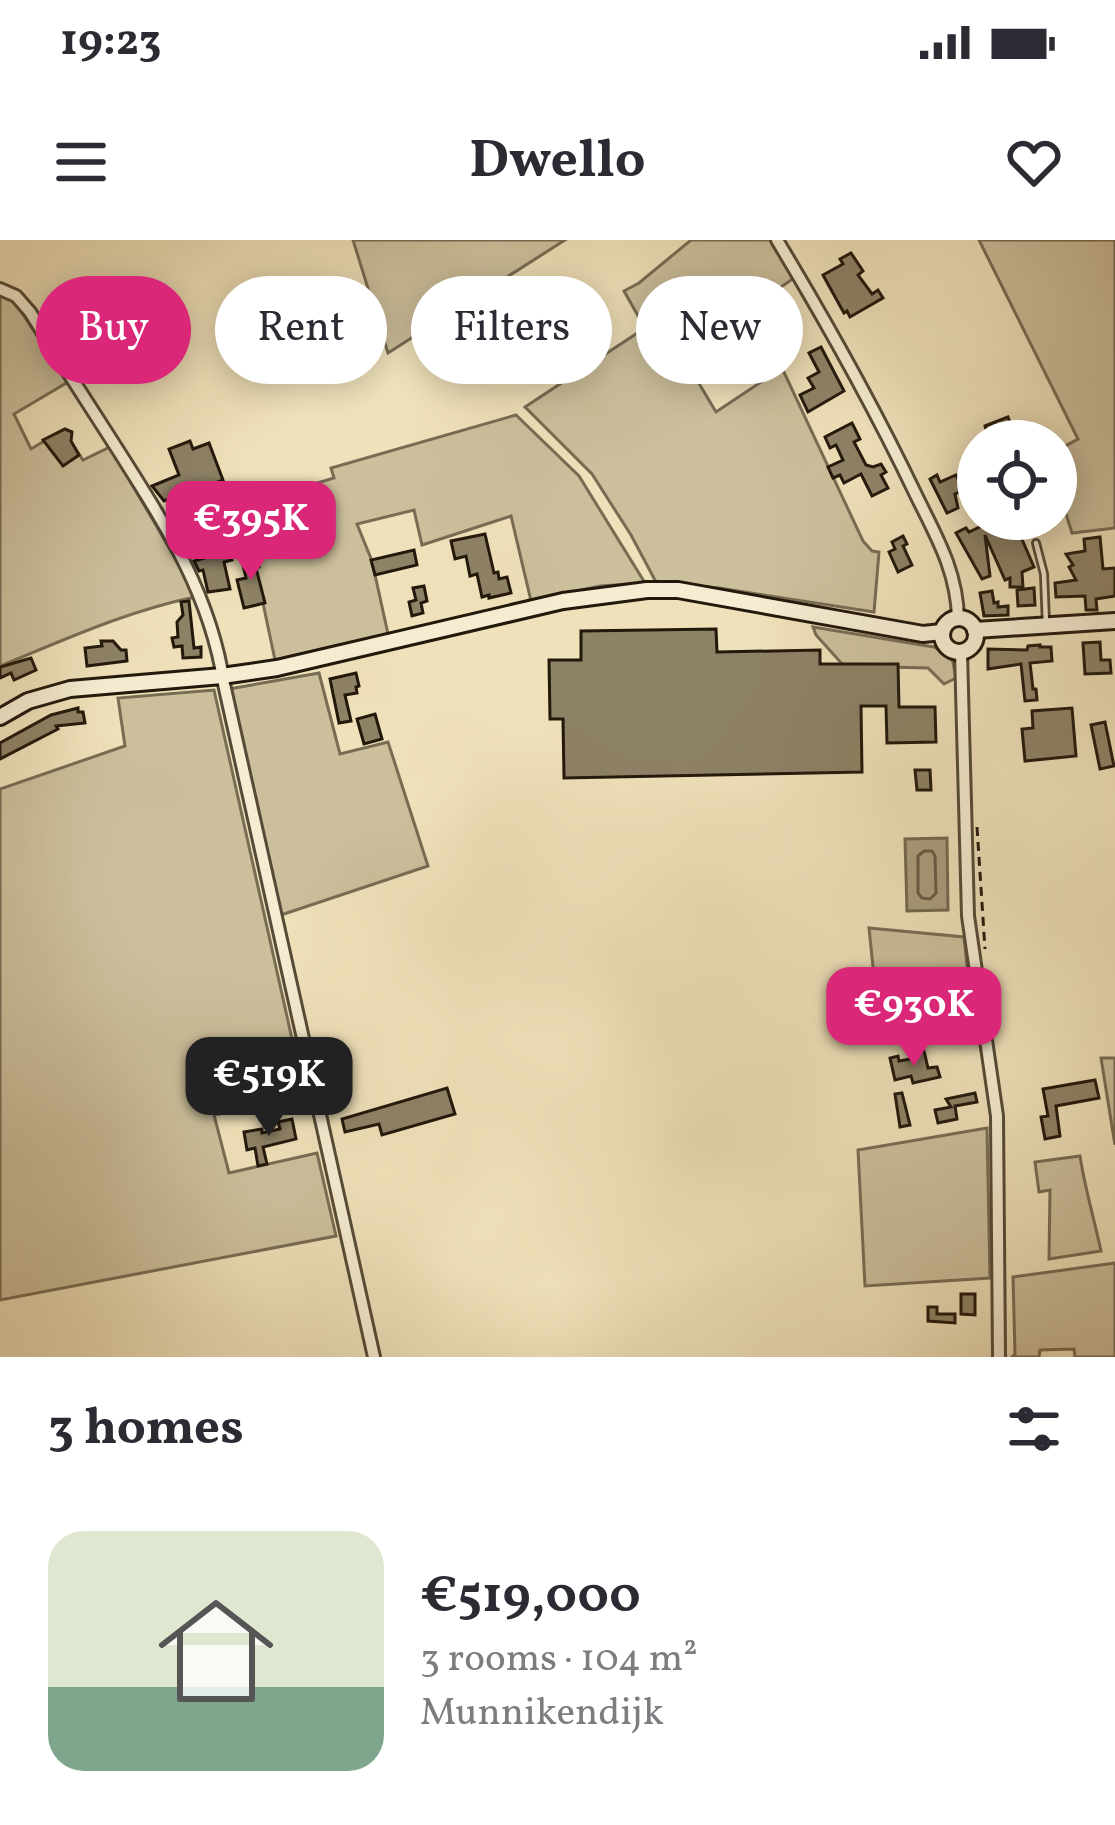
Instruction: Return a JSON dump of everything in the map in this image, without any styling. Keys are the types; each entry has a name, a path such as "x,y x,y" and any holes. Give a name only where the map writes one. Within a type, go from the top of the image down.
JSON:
{"street":[{"path":"777,240 888,436 951,568 958,592 958,618"},
{"path":"0,289 16,296 30,312 183,556 208,613 374,1357"},
{"path":"0,717 28,701 70,688 277,668 563,601 647,590 697,593 923,634 942,632"},
{"path":"950,620 972,623 976,630 974,644 961,652 943,642 942,632 950,620"},
{"path":"976,630 1115,621"},
{"path":"961,652 968,916 997,1115 999,1357"}],"lane":[{"path":"1036,543 1044,574 1046,625"}],"shaded area":[{"path":"353,240 565,240 509,276 411,276 411,338 388,353 387,276 364,276"},
{"path":"691,240 772,240 793,276 647,276"},
{"path":"979,240 1115,240 1115,528 1077,532 1077,420 1069,420"},
{"path":"636,285 636,312 624,291"},
{"path":"0,294 12,298 36,334 36,384 65,384 14,414 31,449 63,430 83,460 110,447 195,597 120,618 0,666"},
{"path":"636,334 636,384 699,384 716,412 758,384 789,384 863,541 879,552 874,612 656,582 592,474 525,407 560,384 612,384 612,350"},
{"path":"516,415 579,476 645,583 600,586 531,601 511,516 422,545 414,510 357,524 372,561 388,634 275,660 252,551 232,557 214,514 334,478 331,468"},
{"path":"813,627 934,647 952,657 956,678 944,684 928,668 844,666"},
{"path":"319,673 340,754 388,742 428,866 281,915 229,689"},
{"path":"214,690 305,1097 214,1115 229,1173 317,1153 336,1236 0,1300 0,789 125,746 118,698"},
{"path":"869,928 964,937 972,1015 938,1023 923,1037 914,1037 902,1023 898,1005 877,1006"},
{"path":"1101,1058 1115,1058 1115,1145"},
{"path":"987,1128 990,1278 865,1286 858,1150"},
{"path":"1080,1156 1101,1251 1049,1259 1050,1190 1039,1192 1035,1162"},
{"path":"1115,1263 1115,1357 1075,1357 1074,1349 1012,1357 1013,1277"}],"water":[{"path":"947,838 948,910 907,911 905,839"}],"building":[{"path":"851,253 863,271 858,275 872,294 878,290 883,298 850,317 823,275 843,264 840,259"},
{"path":"821,347 844,391 808,412 800,395 814,388 808,378 819,372 809,353"},
{"path":"852,423 860,439 854,442 866,465 881,464 886,472 881,475 888,488 872,496 861,474 844,483 840,475 833,478 828,467 843,460 836,445 830,448 825,437"},
{"path":"65,429 72,432 79,455 63,466 43,440"},
{"path":"190,441 193,449 209,443 223,480 215,483 222,501 196,502 192,490 164,501 152,486 179,475 169,449"},
{"path":"937,475 940,482 956,475 957,508 947,513 930,479"},
{"path":"485,534 494,573 498,572 499,579 507,577 511,593 482,597 477,574 470,576 466,556 455,559 451,541"},
{"path":"903,536 912,565 898,572 889,552 895,549 892,542"},
{"path":"1100,537 1103,569 1115,568 1115,596 1096,599 1097,610 1086,610 1085,596 1056,597 1055,583 1076,580 1066,554 1085,551 1084,539"},
{"path":"960,540 986,540 990,576 982,579"},
{"path":"987,540 1022,540 1034,567 1022,572 1023,587 1010,587 1010,578 1005,580"},
{"path":"229,547 232,560 224,562 230,589 208,592 203,570 194,561"},
{"path":"414,550 417,565 375,575 371,560"},
{"path":"256,554 265,603 244,608 237,580 246,578 241,557"},
{"path":"424,586 423,613 412,616 413,588"},
{"path":"1034,588 1035,605 1018,606 1017,590"},
{"path":"992,591 998,607 1008,606 1008,615 984,616 980,593"},
{"path":"189,601 194,648 201,647 201,657 183,658 182,646 174,647 172,638 178,637 181,602"},
{"path":"716,629 717,652 820,650 820,664 898,664 899,707 935,707 936,742 887,743 886,706 861,706 862,772 564,778 563,719 550,719 549,660 581,660 581,631"},
{"path":"101,641 113,641 126,650 127,661 87,666 85,648 102,646"},
{"path":"1100,642 1101,660 1110,660 1111,673 1085,674 1083,643"},
{"path":"1051,647 1052,661 1030,663 1037,700 1025,701 1021,664 988,669 988,649 1027,650"},
{"path":"31,658 36,670 14,680 11,673 0,678 0,667"},
{"path":"356,673 357,693 345,695 351,721 339,723 330,679"},
{"path":"78,708 85,723 56,726 58,729 0,759 0,743 51,715"},
{"path":"1072,708 1076,756 1025,761 1022,729 1033,728 1032,711"},
{"path":"375,714 382,739 364,744 357,719"},
{"path":"1105,722 1114,766 1100,769 1091,725"},
{"path":"915,770 930,770 931,790 917,790"},
{"path":"924,1051 928,1068 937,1067 940,1077 913,1083 911,1076 895,1080 890,1058 916,1058 914,1053"},
{"path":"1095,1080 1099,1098 1056,1106 1060,1136 1045,1139 1041,1117 1048,1116 1043,1089"},
{"path":"447,1088 455,1114 382,1135 379,1124 345,1132 342,1119"},
{"path":"902,1093 910,1125 900,1127 895,1094"},
{"path":"975,1093 977,1102 955,1106 957,1119 938,1123 935,1110 951,1107 946,1099"},
{"path":"292,1119 296,1139 263,1147 267,1164 258,1166 255,1148 247,1150 244,1132 280,1129 278,1122"},
{"path":"961,1294 975,1294 975,1315 961,1314"},
{"path":"928,1307 937,1307 937,1314 955,1314 955,1323 928,1321"}]}
